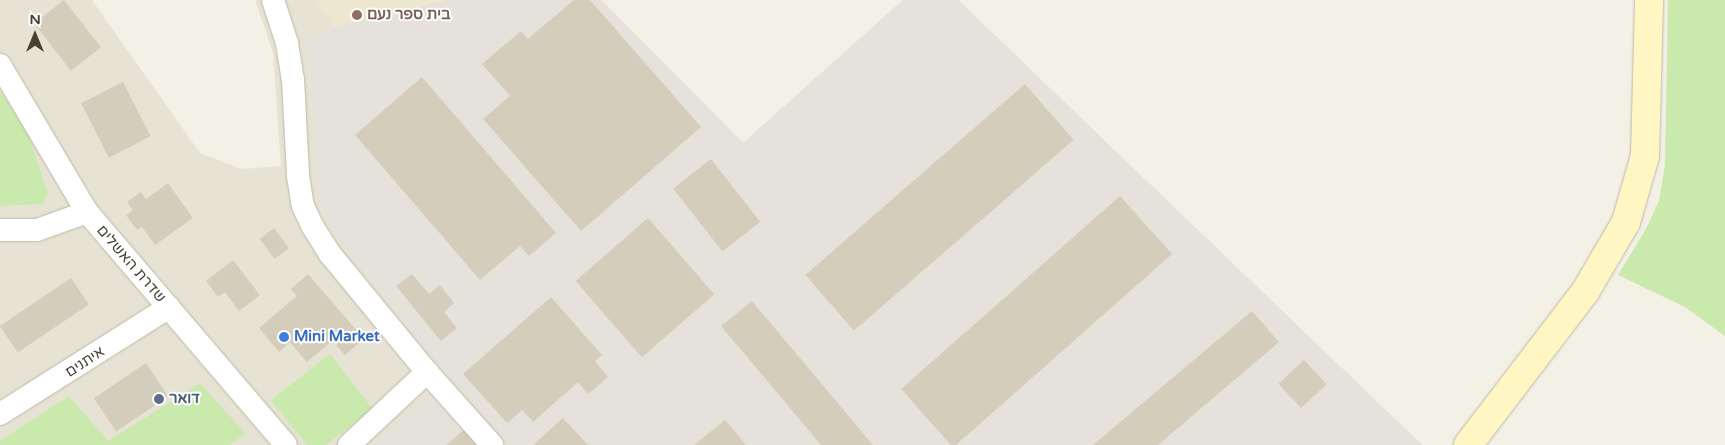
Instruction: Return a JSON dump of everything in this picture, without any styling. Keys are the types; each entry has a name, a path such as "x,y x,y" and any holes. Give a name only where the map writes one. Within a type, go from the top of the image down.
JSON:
{"street":[{"path":"273,0 287,43 293,79 296,153 303,206 330,254 427,372 492,445"},
{"path":"1468,445 1585,292 1626,222 1645,156 1649,0"},
{"name":"שדרת האשלים","path":"0,65 86,212 286,445"},
{"path":"0,230 37,230 86,212"},
{"name":"איתנים","path":"4,406 169,307"},
{"path":"349,445 427,372"}],"shaded area":[{"path":"0,0 92,0 200,153 242,169 281,166 273,53 255,0 601,0 743,143 903,0 958,0 1422,445 0,445"},
{"name":"בית ספר נעם","path":"317,0 450,0 333,27"},
{"path":"450,0 601,0 743,143 903,0 958,0 1422,445 376,445 448,377 331,231 319,198 306,42 333,27"}],"green space":[{"path":"1668,0 1725,0 1725,336 1685,307 1618,275 1646,229 1659,201 1665,165"},
{"path":"0,92 26,127 48,194 43,204 0,206"},
{"path":"330,354 373,409 326,445 307,445 271,400"},
{"path":"200,383 246,434 229,445 0,445 0,441 69,396 108,441"}],"building":[{"path":"64,0 101,47 71,71 34,23"},
{"path":"574,0 590,0 701,127 581,231 483,119 510,96 482,64 521,31 528,39"},
{"path":"422,77 556,233 529,256 520,246 480,280 355,135"},
{"path":"123,82 151,136 109,158 81,103"},
{"path":"1025,84 1074,140 854,331 805,275"},
{"path":"711,159 760,222 722,252 673,189"},
{"path":"168,183 193,218 155,245 142,227 137,230 126,215 133,210 127,202 141,192 146,199"},
{"path":"1120,196 1172,254 956,445 951,445 901,389"},
{"path":"648,218 714,294 642,357 576,281"},
{"path":"274,228 289,248 275,259 260,239"},
{"path":"233,260 260,295 239,311 225,292 218,297 206,281"},
{"path":"308,274 364,339 345,355 332,341 307,362 290,342 279,352 259,328 297,296 291,289"},
{"path":"412,274 429,294 440,285 454,303 444,312 457,328 441,341 396,286"},
{"path":"71,278 89,305 18,353 0,326"},
{"path":"551,297 602,355 595,361 608,377 588,394 578,382 533,422 522,410 507,423 463,374"},
{"path":"752,301 873,445 821,445 721,326"},
{"path":"1252,311 1279,342 1158,445 1093,445"},
{"path":"1304,360 1327,384 1301,408 1278,384"},
{"path":"146,363 168,396 116,431 94,398"},
{"path":"563,418 588,445 534,444"},
{"path":"725,420 746,445 694,445"},
{"path":"465,429 478,445 446,445"}],"place":[{"name":"בית ספר נעם","path":"357,15"},
{"name":"Mini Market","path":"284,337"},
{"name":"דואר","path":"159,399"}]}
